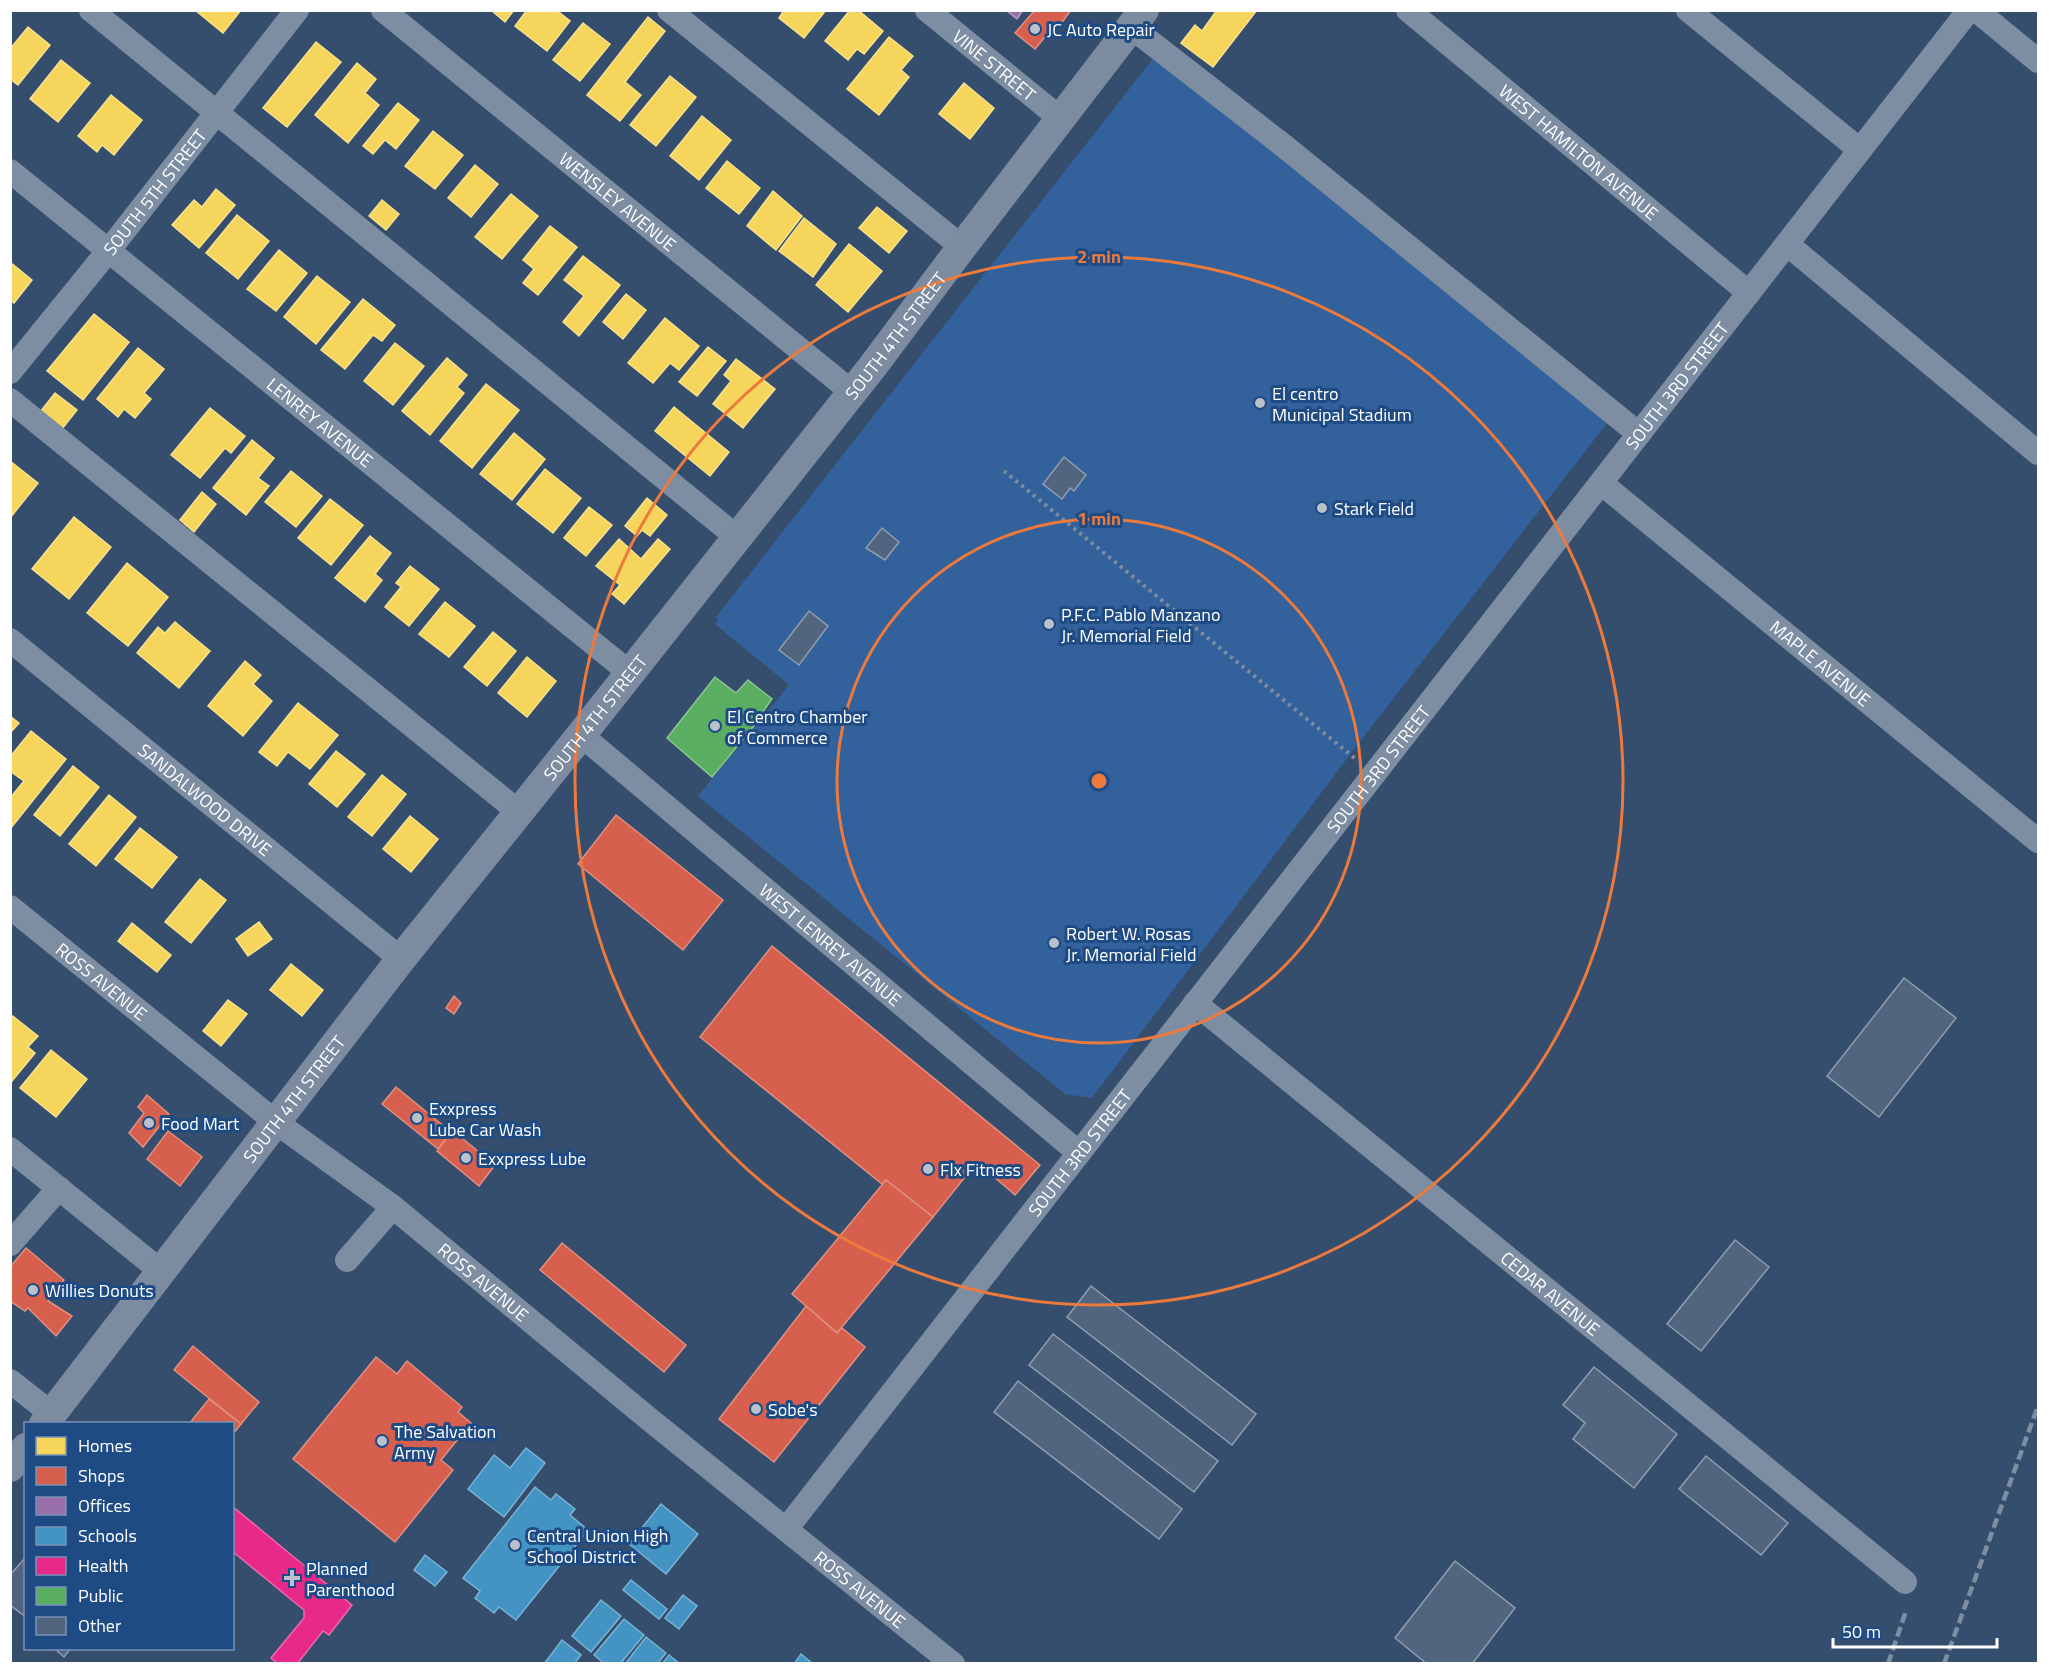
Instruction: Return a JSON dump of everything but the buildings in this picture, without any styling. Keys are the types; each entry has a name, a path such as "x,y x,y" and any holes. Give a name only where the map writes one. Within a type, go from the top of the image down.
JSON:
{"main road":[{"name":"SOUTH 4TH STREET","path":"48,1419 401,959 738,538 1138,19"},
{"path":"10,1467 24,1450"}],"street":[{"path":"91,10 738,538"},
{"name":"SOUTH 5TH STREET","path":"10,372 217,114 297,10"},
{"name":"WENSLEY AVENUE","path":"383,10 852,392"},
{"path":"669,10 962,247"},
{"name":"VINE STREET","path":"927,10 1061,118"},
{"name":"WEST HAMILTON AVENUE","path":"1408,10 1749,293"},
{"path":"1688,10 1860,150"},
{"name":"SOUTH 3RD STREET","path":"787,1528 1969,10"},
{"path":"1976,10 2038,61"},
{"path":"1138,19 1284,146 1639,434"},
{"name":"LENREY AVENUE","path":"10,171 630,673"},
{"path":"1787,244 2038,453"},
{"path":"10,400 519,812"},
{"name":"MAPLE AVENUE","path":"1601,483 2038,841"},
{"name":"SANDALWOOD DRIVE","path":"10,640 401,959"},
{"name":"WEST LENREY AVENUE","path":"581,735 1079,1153"},
{"name":"ROSS AVENUE","path":"10,907 277,1123 393,1207 649,1419 953,1664"},
{"name":"CEDAR AVENUE","path":"1195,1004 1905,1582"},
{"path":"10,1149 162,1272"},
{"path":"10,1244 59,1188"},
{"path":"347,1260 393,1207"},
{"path":"10,1382 48,1419"}],"path":[{"path":"1004,471 1374,774"}],"shaded area":[{"path":"1155,56 1608,422 1355,748 1092,1098 1065,1094 698,796 789,685 715,624 718,619 716,617"}],"railway":[{"path":"1944,1664 2038,1406"},
{"path":"1888,1664 1906,1611"}],"place":[{"name":"JC Auto Repair","path":"1035,29"},
{"name":"El centro Municipal Stadium","path":"1260,403"},
{"name":"Stark Field","path":"1322,508"},
{"name":"P.F.C. Pablo Manzano Jr. Memorial Field","path":"1049,624"},
{"name":"El Centro Chamber of Commerce","path":"715,726"},
{"name":"Robert W. Rosas Jr. Memorial Field","path":"1054,943"},
{"name":"Exxpress Lube Car Wash","path":"417,1118"},
{"name":"Food Mart","path":"149,1123"},
{"name":"Exxpress Lube","path":"466,1158"},
{"name":"Flx Fitness","path":"928,1169"},
{"name":"Willies Donuts","path":"33,1290"},
{"name":"Sobe's","path":"756,1409"},
{"name":"The Salvation Army","path":"382,1441"},
{"name":"Central Union High School District","path":"515,1545"},
{"name":"Planned Parenthood","path":"292,1578"}]}
